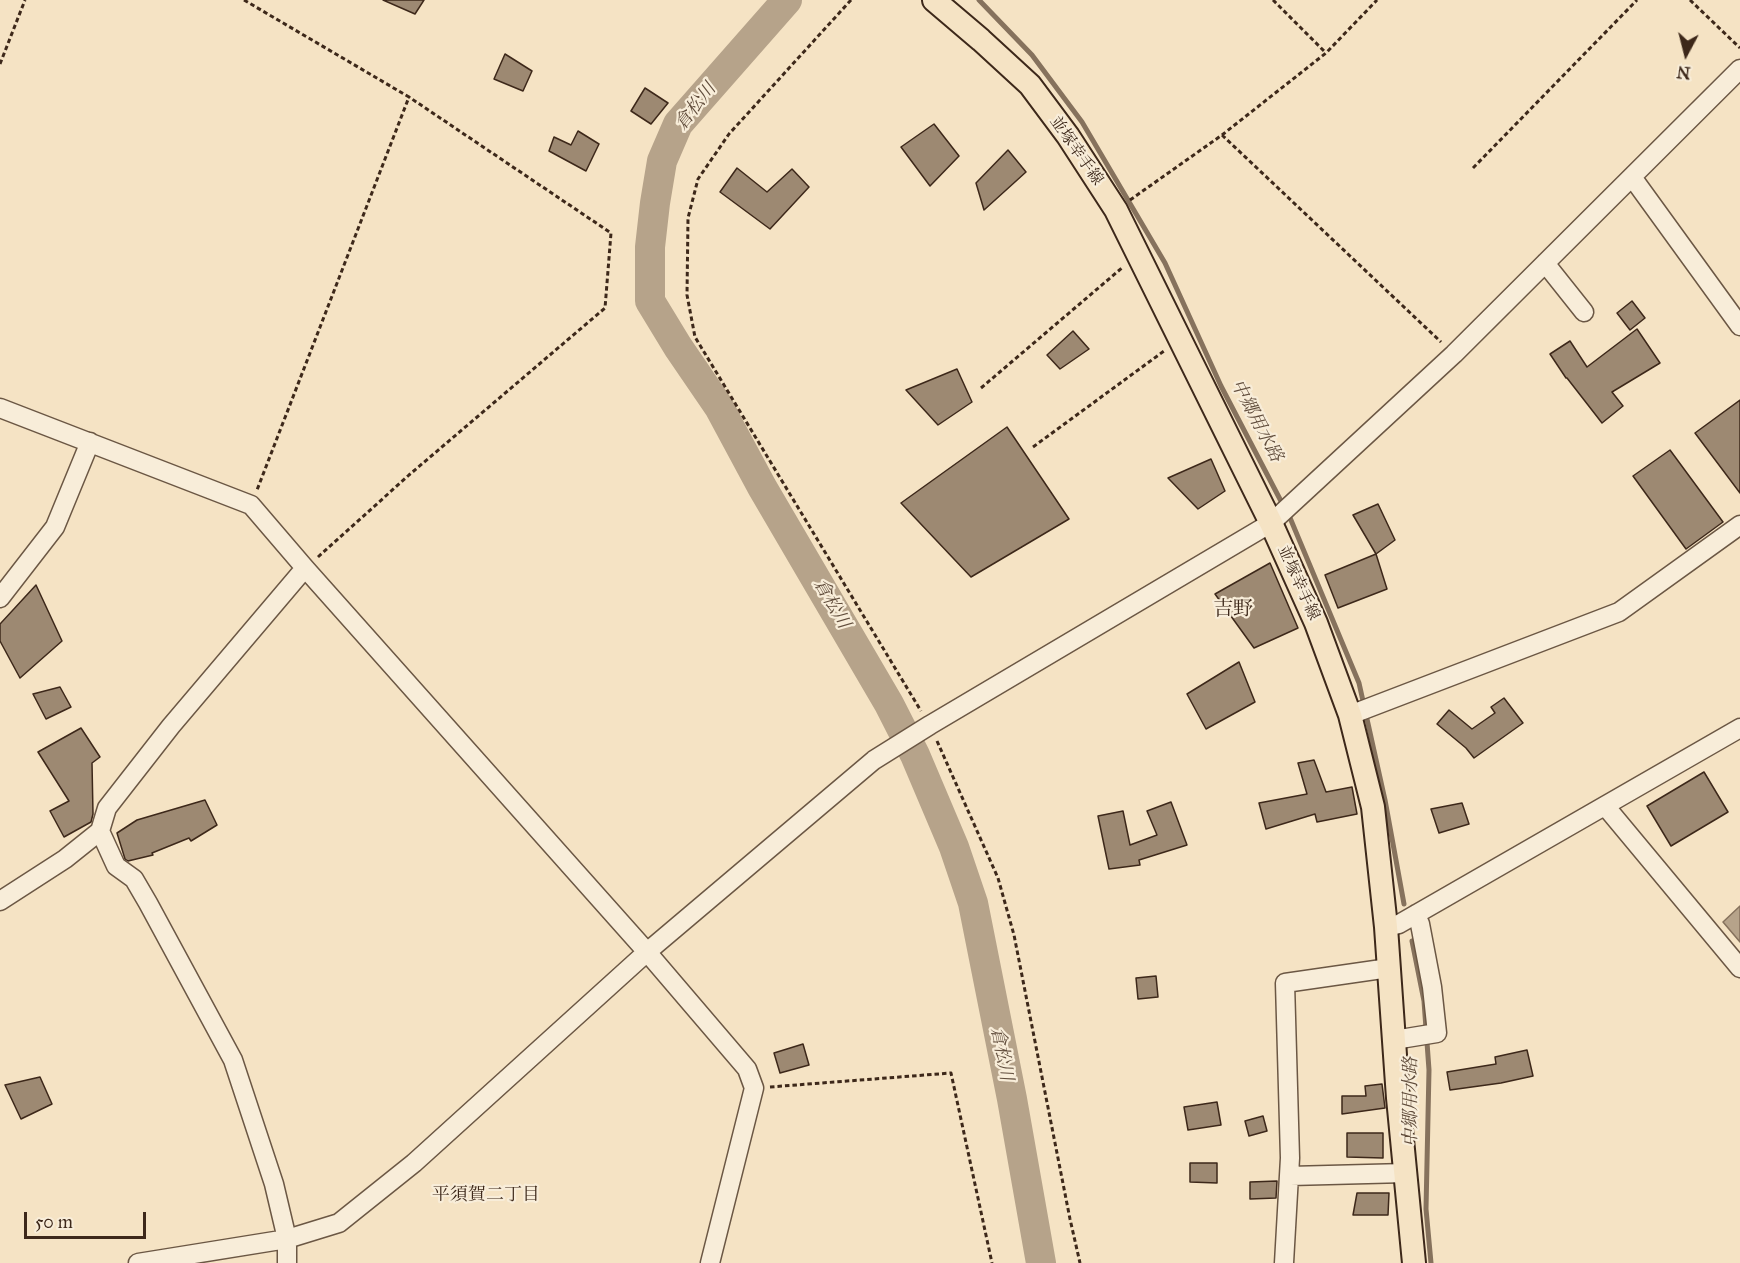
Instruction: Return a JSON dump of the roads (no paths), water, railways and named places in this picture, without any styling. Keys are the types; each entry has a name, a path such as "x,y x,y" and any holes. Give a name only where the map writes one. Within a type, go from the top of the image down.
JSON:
{"main road":[{"name":"並塚幸手線","path":"934,0 981,39 1030,85 1068,136 1116,210 1271,523 1316,623 1350,715 1373,807 1386,927 1414,1263"}],"street":[{"path":"138,1263 287,1239 339,1223 414,1163 646,952 874,760 1271,523 1454,354 1739,72"},
{"path":"1632,177 1740,326"},
{"path":"1545,263 1584,312"},
{"path":"0,408 251,505 747,1069 754,1088 710,1263"},
{"path":"0,598 56,527 90,442"},
{"path":"1350,715 1619,612 1740,525"},
{"path":"0,901 65,859 100,831 107,808 305,568"},
{"path":"1386,927 1399,924 1740,728"},
{"path":"1606,807 1740,968"},
{"path":"100,831 116,866 134,879 148,903 233,1060 274,1184 287,1239 287,1263"},
{"path":"1394,1040 1437,1033 1432,987 1416,914"},
{"path":"1284,1263 1290,1176 1284,983 1389,968"},
{"path":"1290,1176 1406,1173"}],"waterway":[{"name":"倉松川","path":"787,0 678,124 662,161 655,203 650,247 650,301 719,407 762,487 889,704 915,755 954,847 973,903 1012,1099 1041,1263"},
{"name":"中郷用水路","path":"979,0 1032,55 1082,122 1165,263 1221,386 1283,505"},
{"name":"中郷用水路","path":"1288,513 1359,683 1385,800 1404,904"},
{"name":"中郷用水路","path":"1412,941 1424,1001 1429,1070 1426,1209 1431,1263"}],"district":[{"name":"吉野","path":"1233,610"},
{"name":"平須賀二丁目","path":"486,1196"}]}
